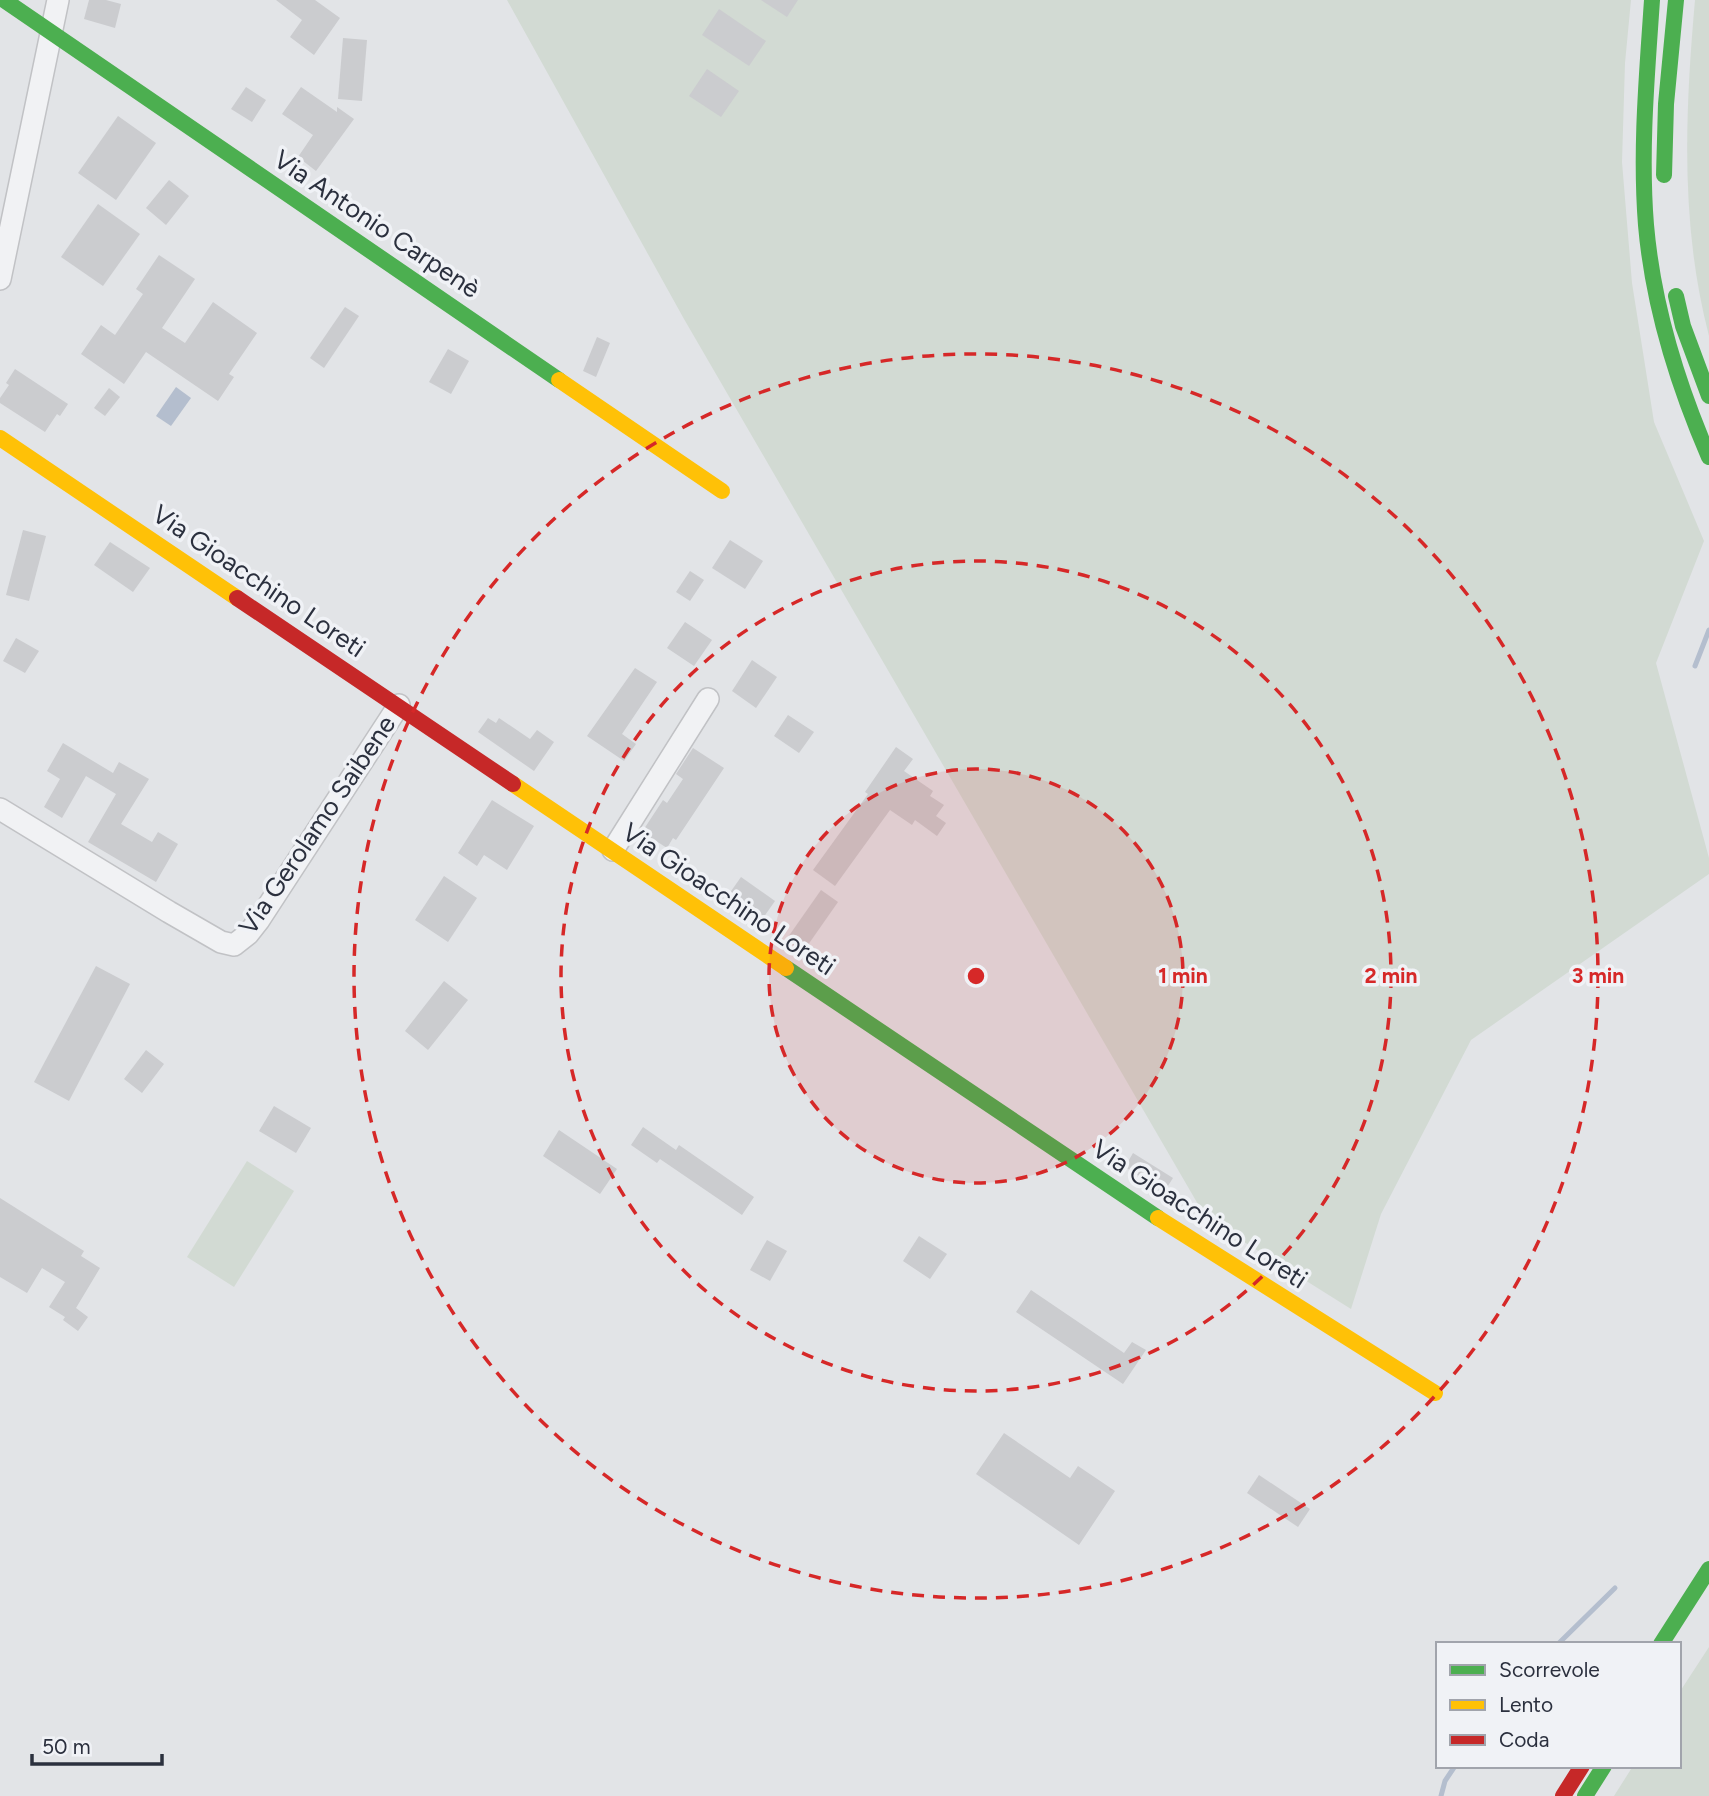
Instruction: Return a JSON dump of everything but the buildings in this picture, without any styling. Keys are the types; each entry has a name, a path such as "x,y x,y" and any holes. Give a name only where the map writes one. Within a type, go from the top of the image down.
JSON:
{"street":[{"name":"Via Antonio Carpenè","path":"4,0 722,491"},
{"path":"0,279 58,0"},
{"path":"1653,0 1645,136 1650,255 1670,349 1688,408 1709,457"},
{"path":"1664,192 1666,104 1676,0"},
{"path":"1672,280 1683,326 1709,396"},
{"name":"Via Gioacchino Loreti","path":"0,438 1169,1226 1436,1393"},
{"path":"613,850 708,699"},
{"name":"Via Gerolamo Saibene","path":"0,809 169,912 221,942 234,945 248,934 258,920 399,705"},
{"path":"1662,1642 1709,1569"},
{"path":"1563,1796 1581,1768"},
{"path":"1585,1796 1603,1768"}],"shaded area":[{"path":"507,0 1631,0 1625,63 1622,162 1632,283 1654,422 1704,541 1656,663 1709,858 1709,874 1471,1040 1381,1214 1351,1309 1206,1218 684,319"},
{"path":"1695,0 1709,0 1709,336 1693,253 1687,169"},
{"path":"247,1161 294,1191 234,1287 187,1257"},
{"path":"1709,1647 1709,1796 1614,1796 1632,1768 1681,1768 1681,1690"}],"water":[{"path":"176,387 191,398 171,426 156,416"}],"waterway":[{"path":"1695,666 1709,630"},
{"path":"1560,1642 1615,1588"},
{"path":"1441,1796 1445,1781 1454,1768"}],"traffic: fast":[{"path":"4,0 559,380"},
{"path":"1652,0 1644,141 1644,197 1649,255 1668,344 1709,457"},
{"path":"1664,175 1666,104 1676,0"},
{"path":"1676,296 1683,326 1709,396"},
{"path":"786,968 1158,1218"},
{"path":"1662,1642 1709,1569"},
{"path":"1585,1796 1603,1768"}],"traffic: slow":[{"path":"559,380 722,491"},
{"path":"0,438 237,598"},
{"path":"513,784 786,968"},
{"path":"1158,1218 1435,1393"}],"traffic: jam":[{"path":"237,598 513,784"},
{"path":"1563,1796 1581,1768"}]}
